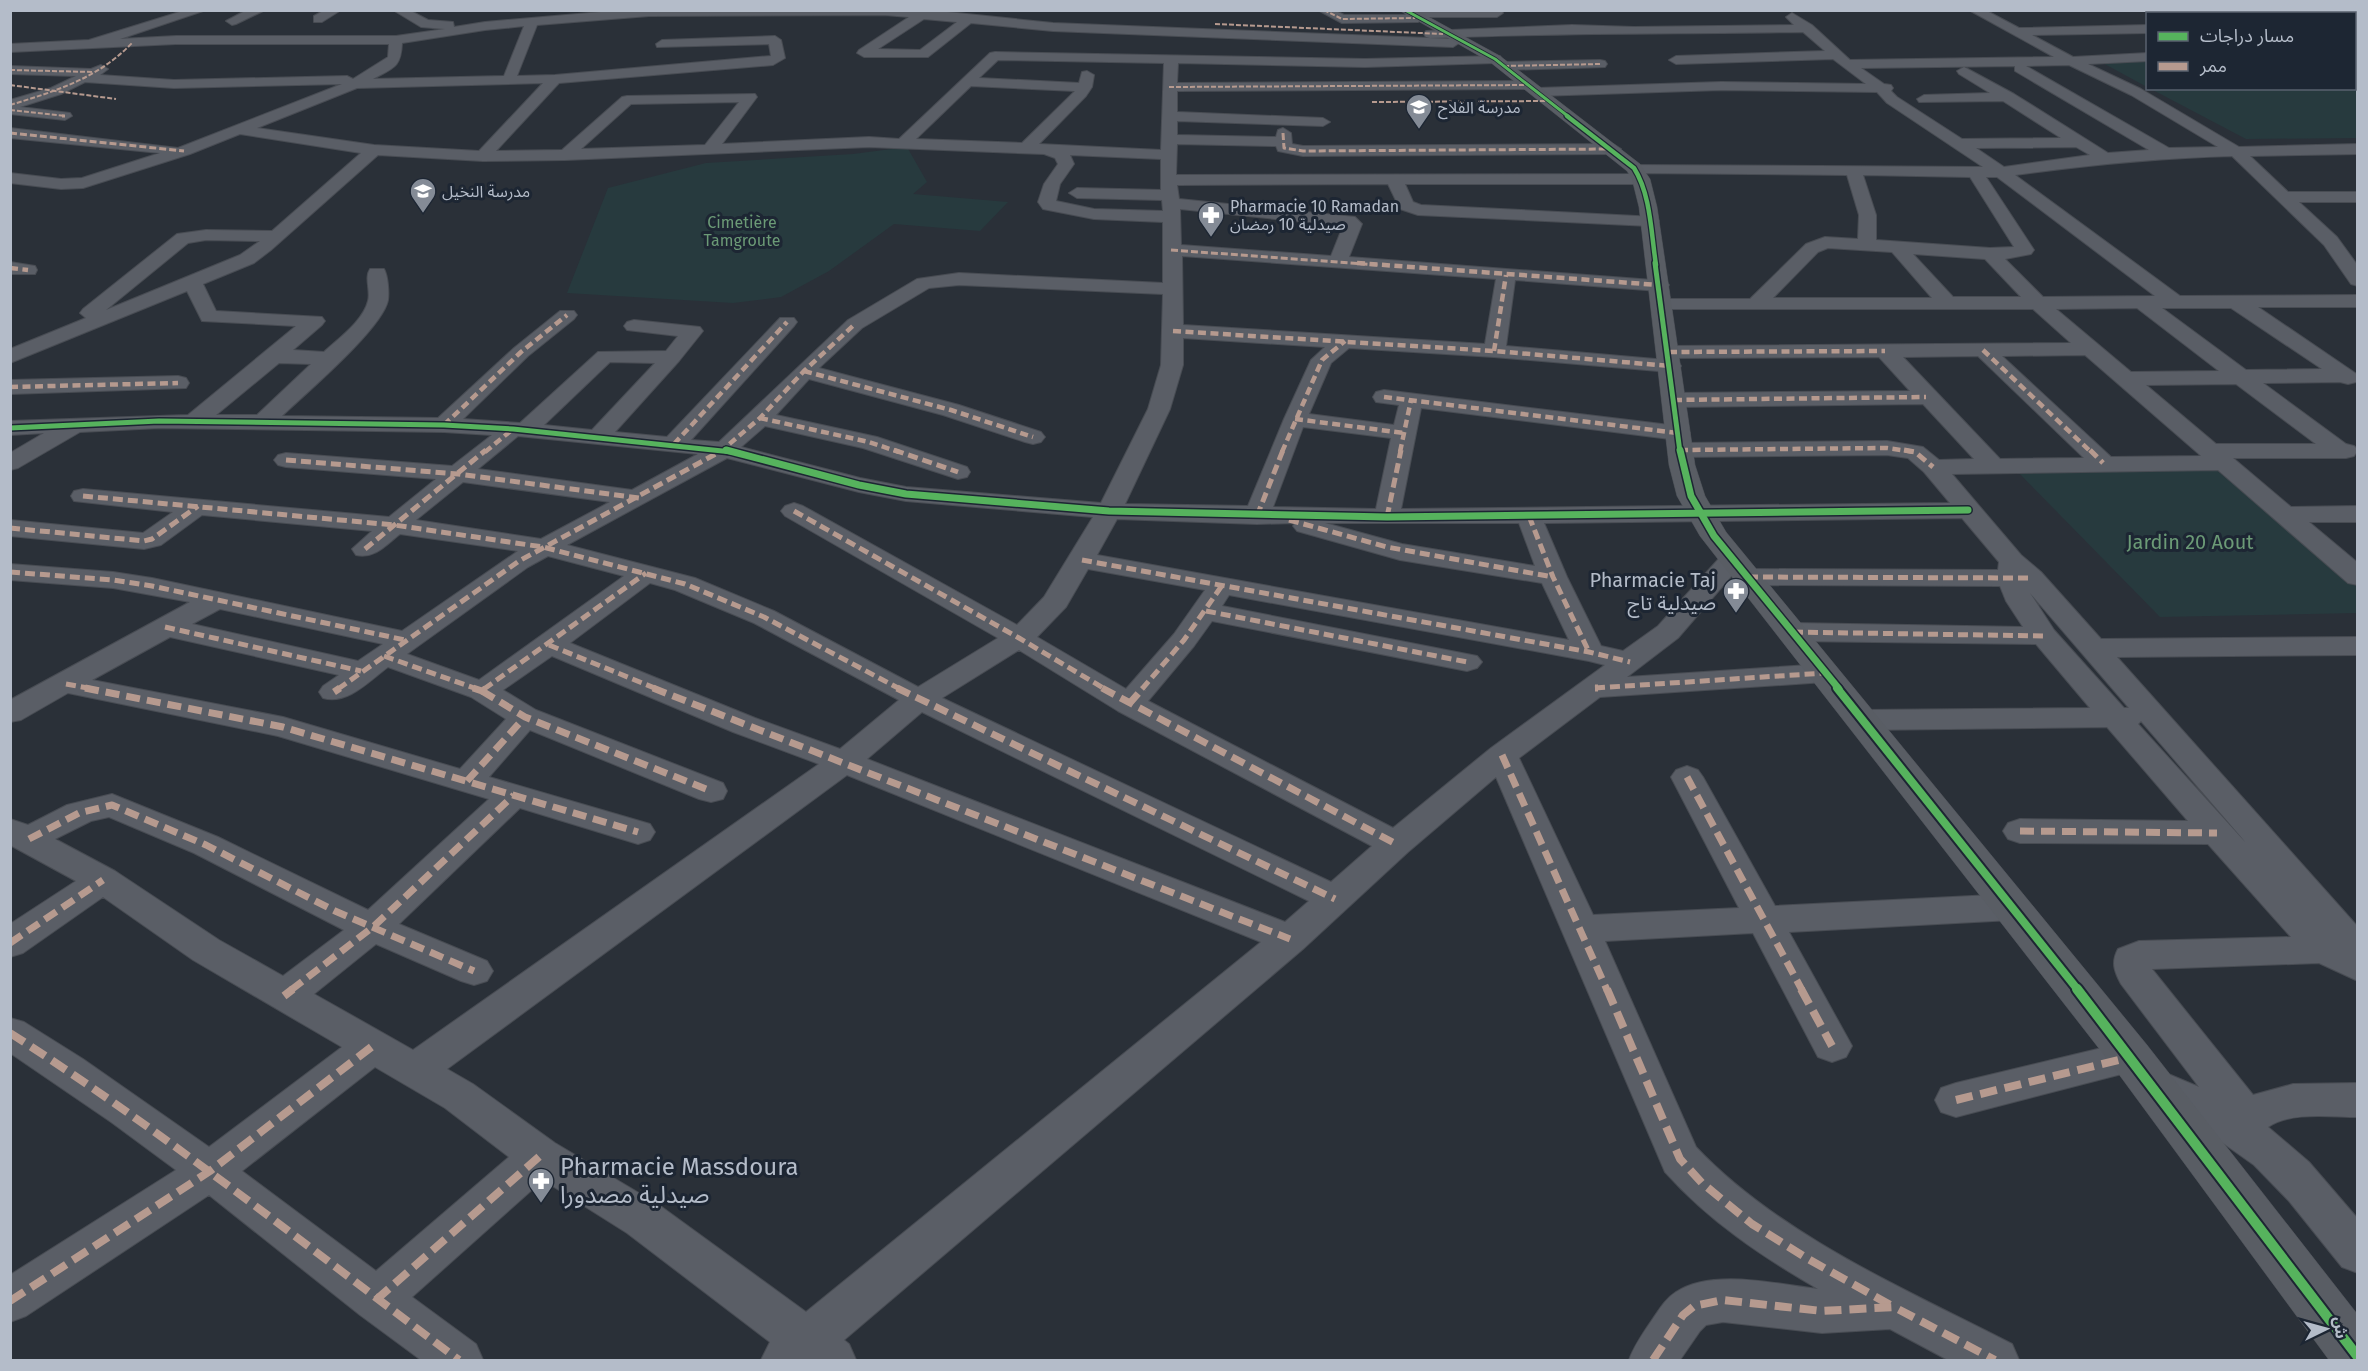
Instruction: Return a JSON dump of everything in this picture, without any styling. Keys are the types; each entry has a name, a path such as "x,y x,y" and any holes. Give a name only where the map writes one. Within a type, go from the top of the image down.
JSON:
{"street":[{"path":"90,44 200,10"},
{"path":"221,21 259,10"},
{"path":"1324,10 1342,19 1411,14 1510,12"},
{"path":"1782,10 1808,28 1843,60 1864,75 1897,92 1951,140 2001,172 2175,302"},
{"path":"1975,10 2071,61 2136,92 2235,151 2340,241 2358,280"},
{"path":"582,22 689,11 924,13 966,20 1085,28 1247,33 1513,71"},
{"path":"10,48 214,40 396,40 485,26 532,22 730,20 733,12"},
{"path":"394,13 430,25 485,26"},
{"path":"924,13 864,53 923,54 966,20"},
{"path":"1085,28 1091,13"},
{"path":"1411,14 1513,71 1629,165 1650,221 1685,480 1698,513 2141,1071 2358,1357"},
{"path":"313,19 337,15"},
{"path":"2064,16 2096,31"},
{"path":"170,19 265,20 214,40"},
{"path":"509,80 517,42 532,22"},
{"path":"1215,24 1513,71"},
{"path":"1372,102 1513,71 1572,29 1634,31 1808,28"},
{"path":"2016,32 2146,29"},
{"path":"1247,33 1254,56"},
{"path":"12,70 174,84 509,80 555,79 773,61 778,58 775,40 724,36 663,44"},
{"path":"10,178 61,184 83,183 184,151 360,82 390,64 395,58 396,40"},
{"path":"517,42 544,40"},
{"path":"10,105 56,91 90,75 117,59 133,42"},
{"path":"333,56 347,45"},
{"path":"272,46 375,45"},
{"path":"288,57 306,46"},
{"path":"1026,148 1080,93 1084,62 1077,47 1082,46 1254,56 1309,62 1313,73 1318,75 1388,73 1380,63 1721,86 1897,92 1924,99 2154,104"},
{"path":"903,143 981,68 1254,56"},
{"path":"1676,60 2071,61 2146,57"},
{"path":"415,1070 844,762 919,699 1019,638 1041,619 1082,560 1109,511 1159,409 1172,365 1173,289 1168,147 1171,59"},
{"path":"1169,87 1513,71 1600,64"},
{"path":"295,82 320,66"},
{"path":"239,83 271,67"},
{"path":"2019,68 2080,101 2166,153"},
{"path":"1964,71 2105,158"},
{"path":"1694,77 1864,75"},
{"path":"483,156 555,79"},
{"path":"962,85 1080,93"},
{"path":"10,86 116,99"},
{"path":"1721,86 1728,96 1733,97 1869,99 1897,92"},
{"path":"565,155 587,133 630,100 750,97 711,148"},
{"path":"1869,99 1894,120"},
{"path":"1924,99 1941,111"},
{"path":"10,110 65,116"},
{"path":"714,114 738,114"},
{"path":"608,116 632,115"},
{"path":"1168,116 1323,122"},
{"path":"703,130 726,129"},
{"path":"1951,140 1968,134 1966,129"},
{"path":"241,130 374,150 483,156 565,155 831,143 903,143 1053,150 1168,147 1283,138 1283,147 1289,150 1629,165 1975,172 2001,172 2105,158 2166,153 2358,149"},
{"path":"10,133 184,151"},
{"path":"565,135 610,133"},
{"path":"498,140 520,138"},
{"path":"1951,140 2080,142"},
{"path":"10,357 116,311 247,259 276,237 374,150"},
{"path":"1053,150 1062,155 1066,164 1049,193 1170,199 1349,221 1353,224 1338,262"},
{"path":"1170,199 1394,179 1488,179 1629,165"},
{"path":"1853,170 1869,216 1870,230 1866,243"},
{"path":"1757,303 1812,248 1826,242 1866,243 1990,254 2013,254 2025,250 1975,172"},
{"path":"1394,179 1409,207 1442,213 1500,213 1650,221"},
{"path":"1488,179 1500,213"},
{"path":"2286,197 2358,197"},
{"path":"64,335 183,238 206,235 276,237"},
{"path":"1898,247 1947,303"},
{"path":"1171,250 1506,275 1660,295 1757,303 2354,303"},
{"path":"1990,254 2038,303 2090,349 2358,577"},
{"path":"263,422 327,358 358,331 372,313 378,300 377,273"},
{"path":"1494,351 1506,275"},
{"path":"334,692 543,547 639,498 724,450 760,418 804,371 855,324 916,287 932,281 959,279 1173,289"},
{"path":"192,282 209,317 315,321 193,422"},
{"path":"2141,302 2240,378 2349,451"},
{"path":"2236,302 2351,380"},
{"path":"444,425 521,352 567,315"},
{"path":"674,444 787,322"},
{"path":"598,437 693,331 634,326"},
{"path":"1173,331 1494,351 1670,359 1885,351 2090,349"},
{"path":"1268,516 1295,418 1322,360 1345,341"},
{"path":"1983,350 2095,455"},
{"path":"1885,351 1984,456"},
{"path":"274,356 327,358"},
{"path":"365,549 458,474 520,430 605,356 672,357"},
{"path":"804,371 951,410 1033,437"},
{"path":"2125,379 2351,380"},
{"path":"10,387 178,383"},
{"path":"1384,397 1679,442 1897,449 1915,452 1933,466 2018,572 2092,648 2254,830 2349,955"},
{"path":"1674,400 1926,397"},
{"path":"1387,517 1412,400"},
{"path":"760,418 869,442 958,472"},
{"path":"1295,418 1404,433"},
{"path":"10,428 263,422 444,425 520,430 724,450 885,490 944,498 1109,511 1387,517 1968,510"},
{"path":"10,463 74,425"},
{"path":"1933,466 1984,456 2215,457 2349,451"},
{"path":"286,459 458,474 639,498"},
{"path":"83,496 394,525 543,547 694,587 753,612 919,699 1335,899"},
{"path":"10,528 144,541 152,539 198,506"},
{"path":"794,511 1019,638 1129,704 1396,844"},
{"path":"2287,515 2358,514"},
{"path":"1268,516 1400,552 1553,577"},
{"path":"1529,516 1553,577 1589,652"},
{"path":"1082,560 1589,652 1630,662"},
{"path":"20,835 103,880 206,950 459,1096 540,1156 643,1219 809,1354 1290,939 1396,844 1502,755 1668,632 1740,568 2018,572"},
{"path":"10,572 113,580 217,599 482,691 525,717 711,791"},
{"path":"2018,572 2021,604 2044,636 2114,717 2217,833 2349,955"},
{"path":"482,691 646,573"},
{"path":"1129,704 1206,611 1222,584"},
{"path":"10,713 217,599"},
{"path":"1206,611 1467,662"},
{"path":"165,627 383,656"},
{"path":"1793,632 2044,636"},
{"path":"549,645 744,725 844,762 1290,939"},
{"path":"2092,648 2358,646"},
{"path":"1595,688 1825,673"},
{"path":"66,684 283,727 638,832"},
{"path":"467,782 525,717"},
{"path":"1863,720 2152,717"},
{"path":"1502,755 1581,929 1680,1159 1693,1175 1763,1232 1894,1307 1995,1360"},
{"path":"1687,777 1832,1046"},
{"path":"284,996 373,927 514,795"},
{"path":"20,835 79,812 112,805 206,846 334,911 474,971"},
{"path":"2020,831 2217,833"},
{"path":"10,943 103,880"},
{"path":"1581,929 2012,907"},
{"path":"2349,955 2139,955 2131,959 2134,974 2243,1124 2295,1178 2358,1253"},
{"path":"10,1033 210,1171 376,1300 459,1360"},
{"path":"10,1301 210,1171 374,1046"},
{"path":"1956,1100 2141,1071 2211,1111 2243,1124"},
{"path":"2243,1124 2264,1107 2291,1102 2358,1100"},
{"path":"376,1300 540,1156"},
{"path":"1653,1360 1683,1315 1694,1306 1723,1300 1822,1311 1894,1307"}],"green space":[{"path":"2146,58 2146,86 2101,62"},
{"path":"2356,63 2358,64 2357,138 2246,139 2153,90 2356,90"},
{"name":"Cimetière Tamgroute","path":"907,147 927,182 913,194 1008,202 980,231 894,224 829,271 781,297 733,303 567,293 608,188 706,163 853,154"},
{"name":"Jardin 20 Aout","path":"2209,464 2357,587 2357,613 2160,617 2013,467"}],"marked path":[{"path":"1324,10 1342,19 1415,18"},
{"path":"1215,24 1443,34"},
{"path":"10,105 60,89 92,75 121,55 133,42"},
{"path":"1504,66 1600,64"},
{"path":"10,70 93,72"},
{"path":"10,85 116,99"},
{"path":"1169,87 1528,85"},
{"path":"1372,102 1547,101"},
{"path":"10,110 65,116"},
{"path":"10,133 184,151"},
{"path":"1283,133 1284,148 1303,151 1610,149"},
{"path":"1171,250 1659,285"},
{"path":"10,268 28,270"},
{"path":"1494,351 1506,275"},
{"path":"444,425 521,352 567,315"},
{"path":"674,444 787,322"},
{"path":"334,692 519,561 724,450 760,418 804,371 855,324"},
{"path":"1173,331 1494,351 1670,366"},
{"path":"1257,516 1295,419 1322,360 1345,341"},
{"path":"1983,350 2103,463"},
{"path":"1669,352 1885,351"},
{"path":"804,371 951,410 1033,437"},
{"path":"10,387 178,383"},
{"path":"1384,397 1678,433"},
{"path":"1674,400 1926,397"},
{"path":"1387,517 1411,400"},
{"path":"760,418 869,442 958,472"},
{"path":"1295,419 1404,433"},
{"path":"365,549 513,429"},
{"path":"1680,450 1887,448 1915,452 1933,467"},
{"path":"286,460 458,474 639,498"},
{"path":"83,496 394,525 543,547 685,584 764,617 919,699 1335,899"},
{"path":"10,528 144,541 152,539 198,506"},
{"path":"794,511 1019,638 1129,704 1396,844"},
{"path":"1529,516 1553,577 1589,652"},
{"path":"1289,520 1387,547 1553,577"},
{"path":"1082,560 1589,652 1630,662"},
{"path":"10,572 113,580 152,586 405,640"},
{"path":"384,656 482,691 646,573"},
{"path":"1748,577 2031,578"},
{"path":"1129,704 1184,640 1223,584"},
{"path":"1206,611 1467,662"},
{"path":"165,627 361,671"},
{"path":"1793,632 2044,636"},
{"path":"549,645 744,725 844,762 1290,939"},
{"path":"1595,688 1825,673"},
{"path":"66,684 283,727 638,832"},
{"path":"482,691 525,717 711,791"},
{"path":"467,781 525,717"},
{"path":"1502,755 1581,929 1680,1159 1702,1183 1752,1224 1808,1259 1894,1307"},
{"path":"1687,777 1832,1046"},
{"path":"284,996 373,927 514,795"},
{"path":"29,839 79,813 112,805 206,845 335,911 474,971"},
{"path":"2020,831 2217,833"},
{"path":"10,943 103,880"},
{"path":"10,1033 126,1110 459,1360"},
{"path":"10,1301 210,1171 374,1045"},
{"path":"1956,1100 2131,1057"},
{"path":"376,1300 540,1156"},
{"path":"1653,1360 1683,1315 1694,1306 1723,1300 1822,1311 1894,1307 1995,1360"}],"cycle path":[{"path":"1405,10 1495,59 1634,168 1641,179 1648,207 1682,465 1691,496 1714,536 2131,1057 2358,1357"},
{"path":"10,428 159,421 444,425 513,429 724,450 859,485 906,494 1109,511 1387,517 1968,510"}],"place":[{"name":"مدرسة الفلاح","path":"1419,130"},
{"name":"مدرسة النخيل","path":"423,214"},
{"name":"Pharmacie 10 Ramadan صيدلية 10 رمضان","path":"1211,238"},
{"name":"Pharmacie Taj صيدلية تاج","path":"1736,614"},
{"name":"Pharmacie Massdoura صيدلية مصدورا","path":"541,1204"}]}
